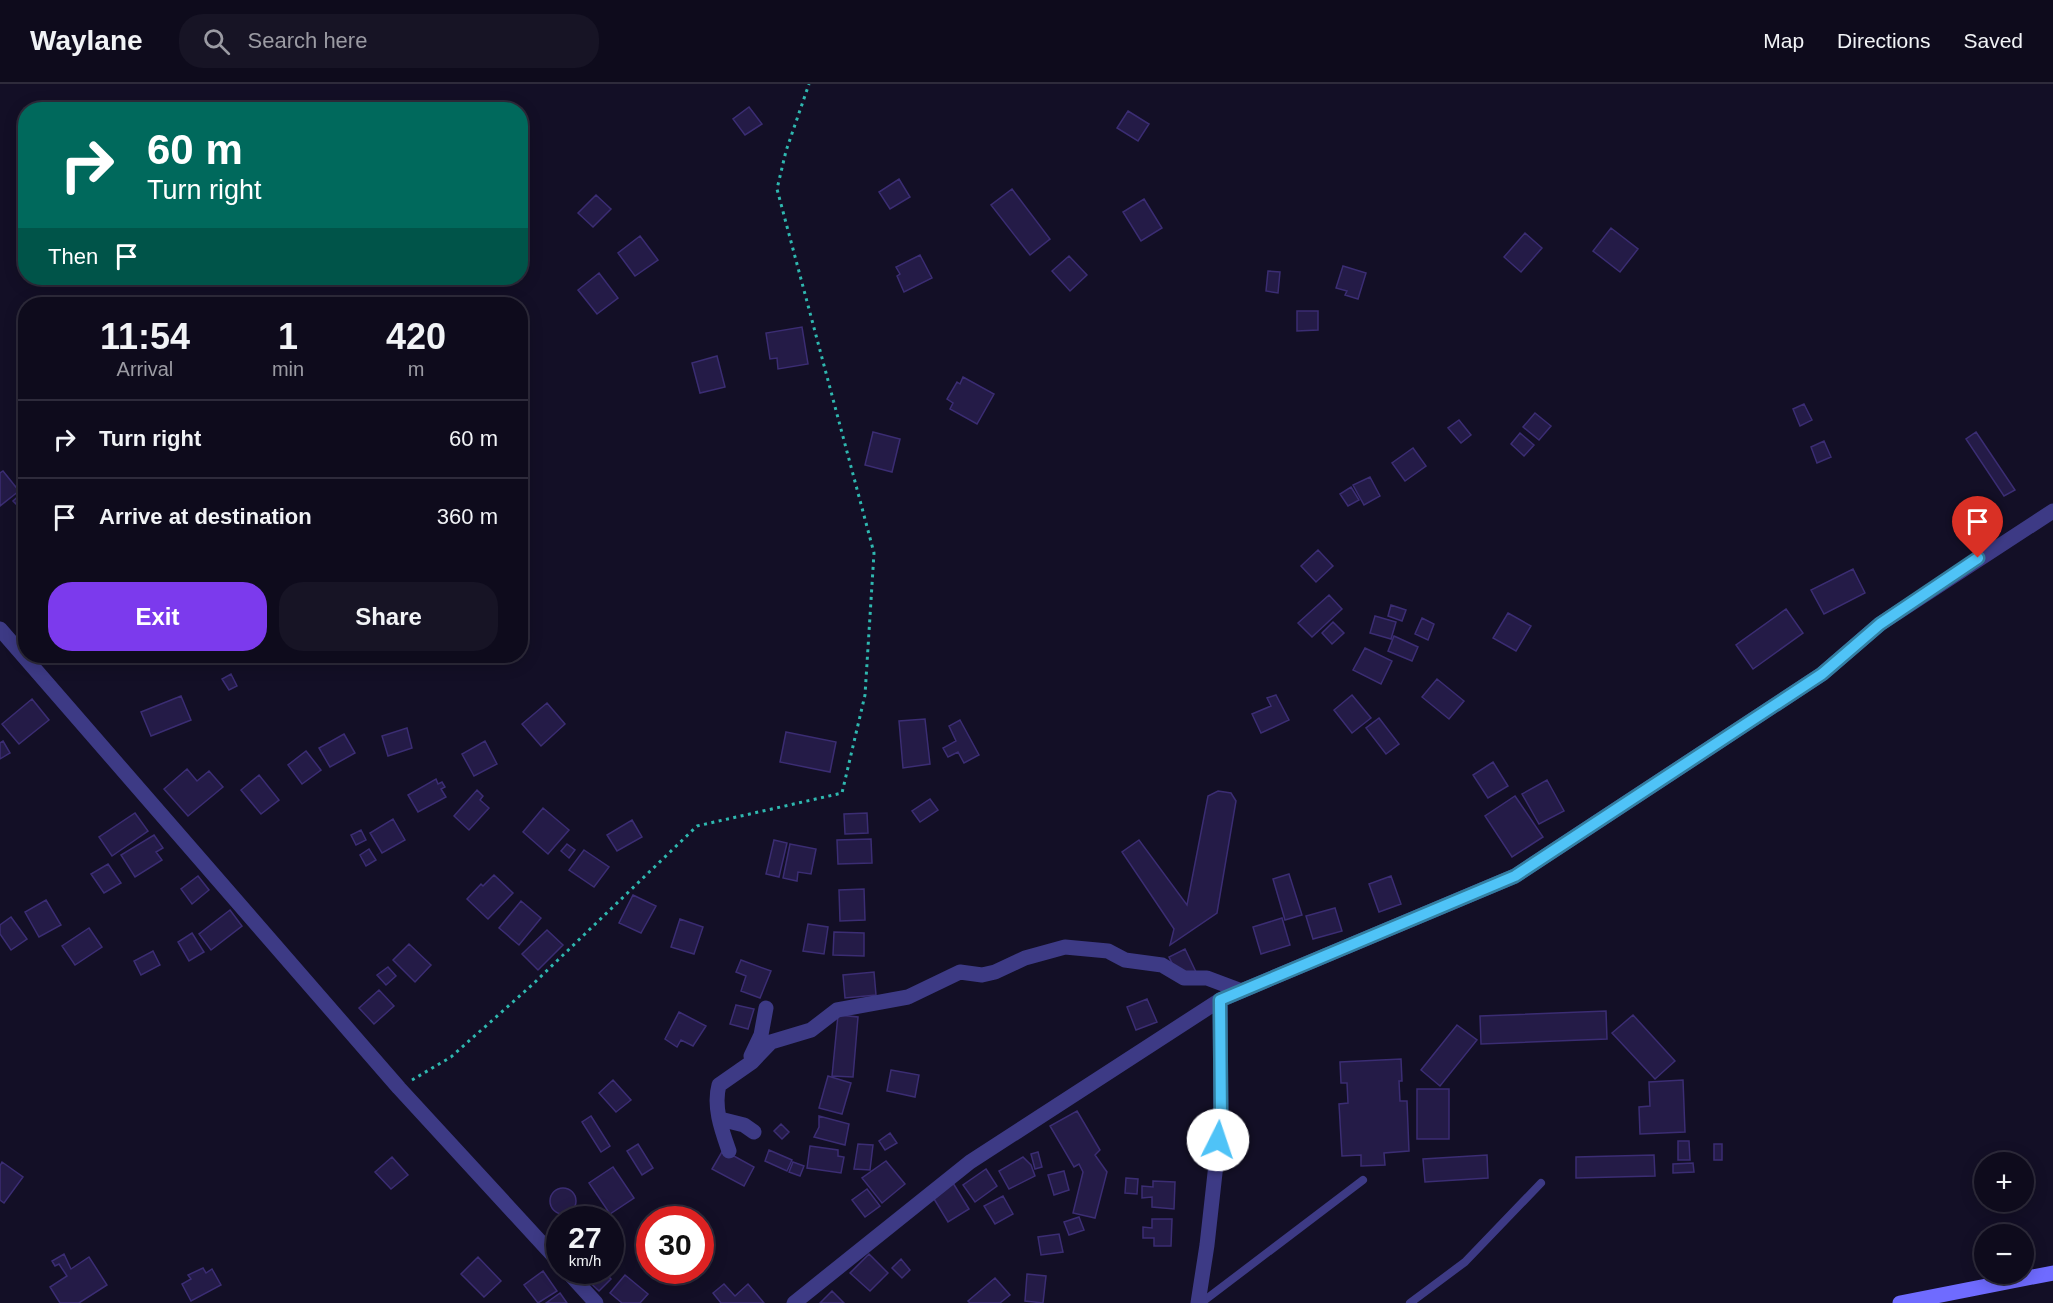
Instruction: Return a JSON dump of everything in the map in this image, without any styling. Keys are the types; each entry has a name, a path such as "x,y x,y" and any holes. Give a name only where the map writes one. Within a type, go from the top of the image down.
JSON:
{"main road":[{"path":"1900,1303 2053,1274"}],"street":[{"path":"794,1303 970,1162 1220,1000 1239,990 1515,876 1822,674 1880,624 2053,511"},
{"path":"0,629 18,650"},
{"path":"30,663 399,1088 546,1248"},
{"path":"764,1040 771,1042 811,1030 837,1010 909,998 960,972 982,975 996,972 1025,958 1065,947 1108,951 1125,960 1162,965 1184,978 1208,978 1239,990"},
{"path":"1200,1303 1221,1119 1220,1000"},
{"path":"729,1151 716,1095 719,1085 747,1066 764,1040 766,1008"},
{"path":"720,1119 744,1125 754,1131"},
{"path":"579,1284 596,1303"}],"lane":[{"path":"1200,1303 1363,1180"},
{"path":"1410,1303 1466,1262 1541,1183"}],"path":[{"path":"399,1088 451,1058 533,984 697,826 842,793 865,695 874,553 777,189 786,151 809,84"}],"building":[{"path":"749,107 762,124 745,135 733,119"},
{"path":"1128,111 1149,124 1138,141 1117,128"},
{"path":"899,179 910,197 890,209 879,192"},
{"path":"1012,189 1050,239 1030,255 991,205"},
{"path":"596,195 611,209 593,227 578,213"},
{"path":"1144,199 1162,228 1141,241 1123,212"},
{"path":"1611,228 1638,249 1620,272 1593,251"},
{"path":"1525,233 1542,248 1521,272 1504,257"},
{"path":"640,236 658,260 635,276 618,253"},
{"path":"920,255 932,278 904,292 896,267"},
{"path":"1069,256 1087,275 1070,291 1052,271"},
{"path":"1343,266 1366,273 1358,299 1345,295 1347,291 1336,288"},
{"path":"1268,271 1280,272 1278,293 1266,291"},
{"path":"599,273 618,298 597,314 578,290"},
{"path":"1297,311 1318,311 1318,330 1297,331"},
{"path":"802,327 808,364 778,369 777,358 770,359 766,333"},
{"path":"717,356 725,387 700,393 692,363"},
{"path":"963,377 994,394 977,424 950,409 953,403 947,399 957,382 960,384"},
{"path":"1804,404 1812,420 1800,426 1793,409"},
{"path":"1535,413 1551,426 1539,440 1523,427"},
{"path":"1459,420 1471,435 1461,443 1448,428"},
{"path":"873,432 900,439 892,472 865,465"},
{"path":"1976,432 2015,490 2004,496 1966,439"},
{"path":"1520,433 1534,445 1524,456 1511,444"},
{"path":"1824,441 1831,457 1817,463 1811,447"},
{"path":"1413,448 1426,466 1405,481 1392,463"},
{"path":"3,471 18,492 0,506 0,473"},
{"path":"1370,477 1380,496 1364,505 1353,485"},
{"path":"1351,487 1359,500 1348,506 1340,494"},
{"path":"18,496 18,506 13,501"},
{"path":"1318,550 1333,566 1316,582 1301,566"},
{"path":"1853,569 1865,593 1824,614 1811,590"},
{"path":"1329,595 1342,609 1312,637 1298,623"},
{"path":"1391,605 1406,610 1402,621 1388,616"},
{"path":"1786,609 1803,633 1753,669 1736,645"},
{"path":"1508,613 1531,626 1516,651 1493,638"},
{"path":"1375,616 1396,622 1391,639 1370,633"},
{"path":"1422,618 1434,624 1428,640 1415,634"},
{"path":"1333,622 1344,633 1332,644 1322,633"},
{"path":"1394,636 1418,647 1412,661 1388,651"},
{"path":"1365,648 1392,661 1381,684 1353,670"},
{"path":"231,674 237,686 229,690 222,679"},
{"path":"1437,679 1464,701 1449,719 1422,697"},
{"path":"1276,695 1289,720 1261,733 1252,714 1271,706 1267,698"},
{"path":"1352,695 1371,718 1352,733 1334,710"},
{"path":"181,696 191,720 151,736 141,712"},
{"path":"32,699 49,720 19,744 2,724"},
{"path":"547,703 565,724 541,746 522,724"},
{"path":"1379,718 1399,744 1386,754 1366,728"},
{"path":"925,719 930,764 903,768 899,721"},
{"path":"960,720 979,755 964,763 958,752 948,757 943,748 956,741 949,726"},
{"path":"407,728 412,748 388,756 382,736"},
{"path":"786,732 836,742 830,772 780,762"},
{"path":"344,734 355,753 330,767 319,748"},
{"path":"3,741 10,753 0,759 0,743"},
{"path":"485,741 497,764 474,776 462,754"},
{"path":"306,751 321,770 302,784 288,765"},
{"path":"1493,762 1508,786 1488,798 1473,775"},
{"path":"187,769 197,781 209,771 223,787 188,816 164,789"},
{"path":"259,775 279,800 261,814 241,790"},
{"path":"436,779 438,784 442,782 445,787 441,789 446,797 418,812 408,795"},
{"path":"1547,780 1564,811 1539,824 1522,794"},
{"path":"477,790 483,796 480,800 489,808 469,830 454,816"},
{"path":"1218,791 1231,793 1236,801 1217,913 1170,945 1174,929 1122,852 1139,840 1187,905 1208,796"},
{"path":"1515,796 1543,837 1512,857 1485,816"},
{"path":"930,799 938,810 920,822 912,811"},
{"path":"543,808 569,830 548,854 523,832"},
{"path":"135,813 148,831 112,856 99,837"},
{"path":"867,813 868,833 845,834 844,814"},
{"path":"393,819 405,840 382,853 370,833"},
{"path":"632,820 642,837 617,851 607,835"},
{"path":"361,830 366,840 356,845 351,835"},
{"path":"154,835 163,848 156,852 162,860 135,877 121,855"},
{"path":"871,839 872,863 838,864 837,840"},
{"path":"774,840 787,843 779,877 766,874"},
{"path":"567,844 575,850 569,858 561,851"},
{"path":"790,844 816,849 811,874 798,872 797,881 783,878"},
{"path":"369,849 376,860 366,866 360,855"},
{"path":"584,850 609,867 594,887 569,870"},
{"path":"108,864 121,883 104,893 91,874"},
{"path":"1289,874 1302,915 1285,920 1273,879"},
{"path":"494,875 513,893 488,919 467,899 481,884 483,886"},
{"path":"198,876 209,890 192,904 181,889"},
{"path":"1391,876 1401,904 1379,912 1369,884"},
{"path":"864,889 865,920 840,921 839,890"},
{"path":"633,895 656,906 641,933 619,923"},
{"path":"46,900 61,925 39,937 25,912"},
{"path":"521,901 541,918 519,945 499,928"},
{"path":"1335,908 1342,931 1313,939 1306,916"},
{"path":"230,910 242,926 211,950 199,934"},
{"path":"11,917 27,939 11,950 0,934 0,925"},
{"path":"1282,918 1290,945 1261,954 1253,927"},
{"path":"680,919 703,927 694,954 671,947"},
{"path":"808,924 828,927 824,954 803,951"},
{"path":"89,928 102,947 75,965 62,946"},
{"path":"547,930 563,945 538,970 522,954"},
{"path":"834,932 864,933 864,956 833,955"},
{"path":"192,933 204,952 189,961 178,942"},
{"path":"409,944 431,965 415,982 393,960"},
{"path":"1185,949 1197,974 1176,971 1169,957"},
{"path":"153,951 160,965 141,975 134,961"},
{"path":"741,960 771,971 760,998 741,991 746,976 736,972"},
{"path":"388,967 396,976 386,985 377,975"},
{"path":"874,972 876,995 845,998 843,975"},
{"path":"379,990 394,1006 374,1024 359,1008"},
{"path":"1147,999 1157,1022 1136,1030 1127,1007"},
{"path":"736,1005 754,1009 748,1029 730,1024"},
{"path":"1606,1011 1607,1039 1481,1044 1480,1016"},
{"path":"679,1012 706,1026 693,1046 681,1040 677,1047 665,1039"},
{"path":"838,1015 858,1017 853,1077 832,1076"},
{"path":"1633,1015 1675,1061 1655,1079 1612,1033"},
{"path":"1457,1025 1477,1040 1440,1086 1421,1070"},
{"path":"1401,1059 1400,1101 1407,1101 1409,1151 1384,1153 1385,1165 1361,1166 1361,1155 1342,1156 1339,1104 1348,1103 1347,1083 1341,1083 1340,1062"},
{"path":"891,1070 919,1075 915,1097 887,1091"},
{"path":"828,1076 851,1083 842,1114 819,1108"},
{"path":"613,1080 631,1100 616,1112 599,1093"},
{"path":"1683,1080 1685,1132 1640,1134 1639,1107 1650,1106 1649,1082"},
{"path":"1417,1089 1449,1089 1449,1139 1417,1139"},
{"path":"1077,1111 1100,1150 1095,1155 1107,1172 1095,1218 1073,1213 1083,1172 1079,1164 1074,1167 1050,1126"},
{"path":"591,1116 610,1146 601,1152 582,1122"},
{"path":"819,1116 849,1124 845,1145 814,1137 819,1127"},
{"path":"781,1124 789,1132 782,1139 774,1131"},
{"path":"890,1133 897,1143 885,1150 879,1141"},
{"path":"1678,1141 1689,1141 1690,1160 1678,1160"},
{"path":"638,1144 653,1168 642,1175 627,1151"},
{"path":"858,1144 873,1145 870,1170 854,1169"},
{"path":"1714,1144 1722,1144 1722,1160 1714,1160"},
{"path":"810,1146 838,1150 838,1156 844,1157 841,1173 807,1168"},
{"path":"723,1150 754,1167 744,1186 712,1169"},
{"path":"769,1150 792,1160 787,1171 765,1161"},
{"path":"1038,1152 1042,1167 1035,1169 1031,1154"},
{"path":"1487,1155 1488,1178 1425,1182 1423,1159"},
{"path":"1654,1155 1655,1176 1576,1178 1576,1157"},
{"path":"392,1157 408,1175 391,1189 375,1172"},
{"path":"1023,1157 1031,1165 1035,1176 1009,1189 999,1171"},
{"path":"886,1161 905,1184 882,1203 862,1178"},
{"path":"2,1162 23,1177 4,1203 0,1200"},
{"path":"793,1162 804,1166 800,1176 789,1172"},
{"path":"1693,1163 1694,1172 1673,1173 1673,1164"},
{"path":"613,1167 634,1198 622,1206 605,1206 589,1183"},
{"path":"986,1169 997,1186 975,1202 963,1185"},
{"path":"1064,1171 1069,1190 1054,1195 1048,1175"},
{"path":"1126,1178 1138,1179 1137,1194 1125,1193"},
{"path":"1153,1181 1175,1182 1174,1209 1152,1207 1152,1197 1142,1198 1142,1186 1153,1187"},
{"path":"953,1183 969,1209 948,1222 931,1194"},
{"path":"558,1189 568,1189 575,1196 575,1206 551,1206 551,1196"},
{"path":"867,1189 880,1206 865,1217 852,1200"},
{"path":"1003,1196 1013,1214 995,1224 984,1206"},
{"path":"1079,1217 1084,1230 1069,1235 1064,1222"},
{"path":"1152,1219 1172,1219 1171,1246 1154,1246 1154,1238 1143,1238 1143,1227 1152,1228"},
{"path":"1059,1234 1063,1252 1041,1255 1038,1237"},
{"path":"64,1254 71,1269 89,1257 107,1285 79,1303 60,1303 50,1287 67,1276 59,1264 55,1266 52,1261"},
{"path":"869,1254 888,1273 870,1291 850,1273"},
{"path":"478,1257 501,1281 484,1297 461,1274"},
{"path":"901,1259 910,1270 902,1278 892,1268"},
{"path":"203,1268 206,1273 212,1269 221,1285 191,1301 182,1284 191,1279 188,1275"},
{"path":"543,1271 546,1275 546,1284 552,1284 557,1291 538,1303 524,1285"},
{"path":"1027,1274 1046,1276 1043,1303 1025,1301"},
{"path":"624,1276 648,1294 640,1303 622,1303 610,1293 618,1284 624,1284"},
{"path":"995,1278 1010,1295 1000,1303 970,1303 968,1301"},
{"path":"592,1284 606,1284 599,1291"},
{"path":"724,1284 735,1296 748,1284 764,1303 721,1303 713,1293"},
{"path":"832,1291 844,1303 820,1303"},
{"path":"560,1293 567,1303 546,1303"}],"route":[{"path":"1218,1140 1221,1119 1220,1000 1239,990 1515,876 1822,674 1880,624 1978,558"}]}
